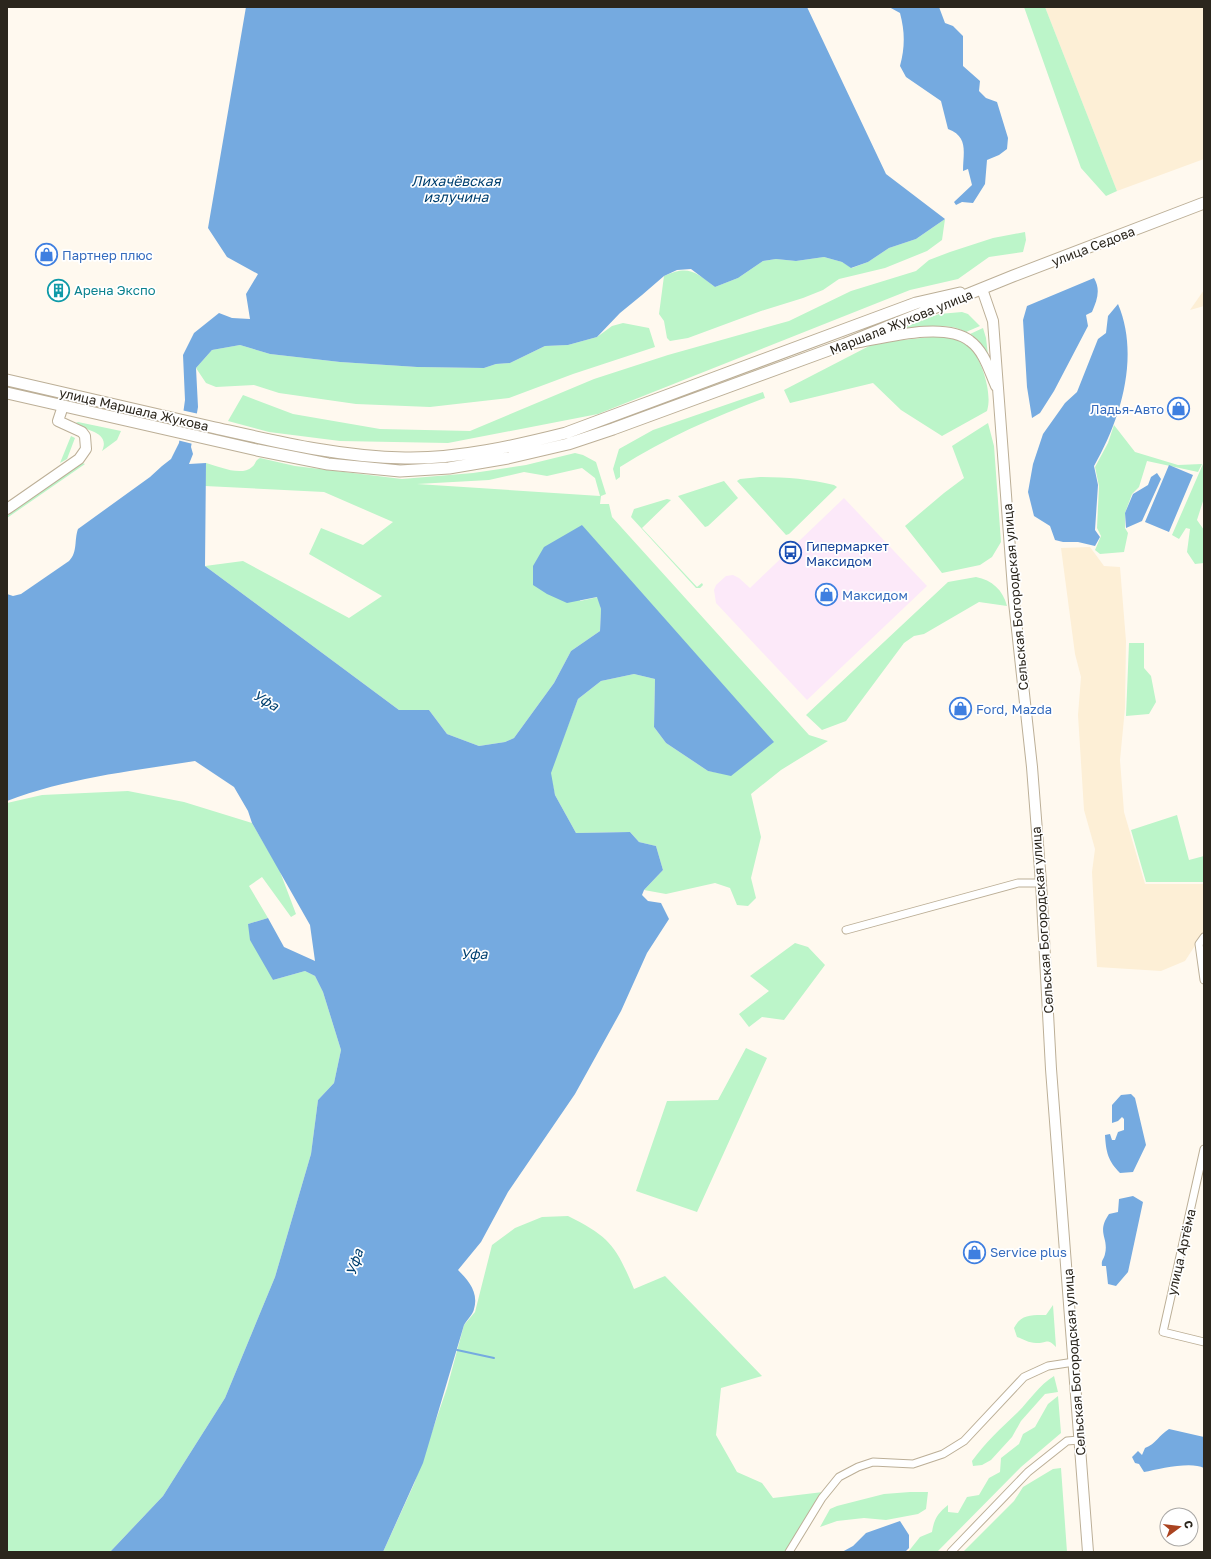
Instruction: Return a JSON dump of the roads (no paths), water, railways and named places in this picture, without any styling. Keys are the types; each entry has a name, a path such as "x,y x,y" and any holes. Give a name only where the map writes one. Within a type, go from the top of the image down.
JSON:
{"main road":[{"name":"улица Седова","path":"982,289 1204,203"},
{"name":"Маршала Жукова улица","path":"258,450 328,464 400,471 449,468 508,458 568,444 613,429 845,344 982,289"},
{"name":"Маршала Жукова улица","path":"262,438 322,450 404,458 448,456 526,443 600,421 930,298 982,289"},
{"name":"Сельская Богородская улица","path":"982,289 993,321 1000,394 1014,602 1032,767 1041,883 1052,1069 1088,1552"},
{"path":"845,344 913,333 934,332 957,334 970,340 982,353 1000,394"},
{"name":"улица Маршала Жукова","path":"7,380 262,438"},
{"name":"улица Маршала Жукова","path":"7,393 258,450"},
{"path":"7,509 79,459 86,449 85,436 82,432 58,421 63,406"}],"street":[{"path":"846,930 1018,883 1041,883"},
{"path":"1204,937 1199,944 1204,980"},
{"name":"улица Артёма","path":"1203,1339 1163,1332 1204,1150"},
{"path":"789,1552 822,1498 839,1477 858,1467 872,1462 913,1464 943,1454 964,1442 1024,1376 1048,1366 1074,1362"},
{"path":"951,1552 1028,1472 1067,1441 1080,1440"}],"water":[{"name":"Уфа","path":"246,7 807,7 886,174 945,219 916,239 889,248 868,262 851,268 842,262 824,257 796,261 776,259 763,261 738,278 715,287 691,269 677,270 664,276 620,313 597,337 568,345 545,346 510,363 496,364 484,368 417,367 340,362 270,354 240,345 212,350 196,368 198,407 191,447 193,454 189,464 206,463 205,566 399,710 429,710 447,734 479,746 505,742 514,738 554,683 571,651 600,631 601,609 597,597 567,603 547,594 533,585 533,566 544,547 582,525 774,742 731,776 708,771 666,743 654,727 655,679 634,674 601,681 578,699 551,773 555,795 576,833 630,832 639,842 656,846 663,870 644,890 642,895 648,901 661,903 669,919 647,953 621,1011 575,1094 508,1192 481,1242 458,1270 472,1287 475,1297 474,1309 464,1325 423,1463 383,1552 110,1552 163,1496 225,1398 275,1277 311,1154 318,1100 334,1083 341,1050 323,992 315,976 305,971 273,980 250,940 248,924 268,918 284,947 315,961 310,925 252,823 248,811 234,787 195,761 76,781 53,786 7,801 7,594 13,596 21,594 69,561 74,554 78,529 150,477 171,459 179,443 185,400 183,355 194,333 219,313 232,318 250,319 246,294 258,274 227,257 208,228"},
{"path":"889,7 939,7 945,23 953,26 963,36 963,66 980,81 979,91 986,98 997,102 1008,138 1007,149 999,155 987,160 985,184 973,203 962,202 956,205 954,202 972,185 968,169 963,171 964,151 962,141 955,132 948,129 941,101 906,77 900,66 904,40 902,20 900,13"},
{"path":"1094,278 1098,295 1092,312 1086,315 1088,326 1054,391 1040,413 1032,418 1027,387 1023,320 1027,306"},
{"path":"1118,304 1124,324 1127,345 1127,366 1119,408 1104,448 1094,466 1098,485 1095,530 1100,537 1095,546 1078,542 1063,542 1055,540 1050,526 1034,516 1028,492 1033,464 1043,434 1065,403 1077,392 1098,339 1106,333 1108,316"},
{"path":"1169,465 1193,475 1169,532 1145,522"},
{"path":"1157,473 1161,479 1142,521 1126,528 1125,513 1133,494 1148,485 1151,477"},
{"path":"1131,1094 1135,1098 1146,1145 1133,1172 1120,1173 1108,1156 1105,1135 1110,1134 1112,1140 1115,1140 1118,1132 1124,1130 1124,1119 1122,1117 1118,1121 1112,1123 1112,1105 1121,1095"},
{"path":"1133,1196 1143,1202 1128,1272 1116,1286 1108,1284 1106,1266 1102,1266 1106,1248 1103,1226 1109,1214 1118,1212 1119,1199"},
{"path":"1169,1429 1204,1437 1204,1468 1183,1465 1144,1472 1139,1464 1135,1463 1132,1457 1138,1451 1142,1455 1145,1448 1152,1444"},
{"path":"900,1521 909,1535 909,1548 905,1552 842,1552 853,1546 866,1533"}],"waterway":[{"path":"457,1350 494,1358"}],"place":[{"name":"Партнер плюс","path":"46,255"},
{"name":"Арена Экспо","path":"59,290"},
{"name":"Ладья-Авто","path":"1179,409"},
{"name":"Гипермаркет Максидом","path":"791,553"},
{"name":"Максидом","path":"827,595"},
{"name":"Ford, Mazda","path":"961,709"},
{"name":"Service plus","path":"974,1252"}],"water label":[{"name":"Лихачёвская излучина","path":"456,188"}]}
